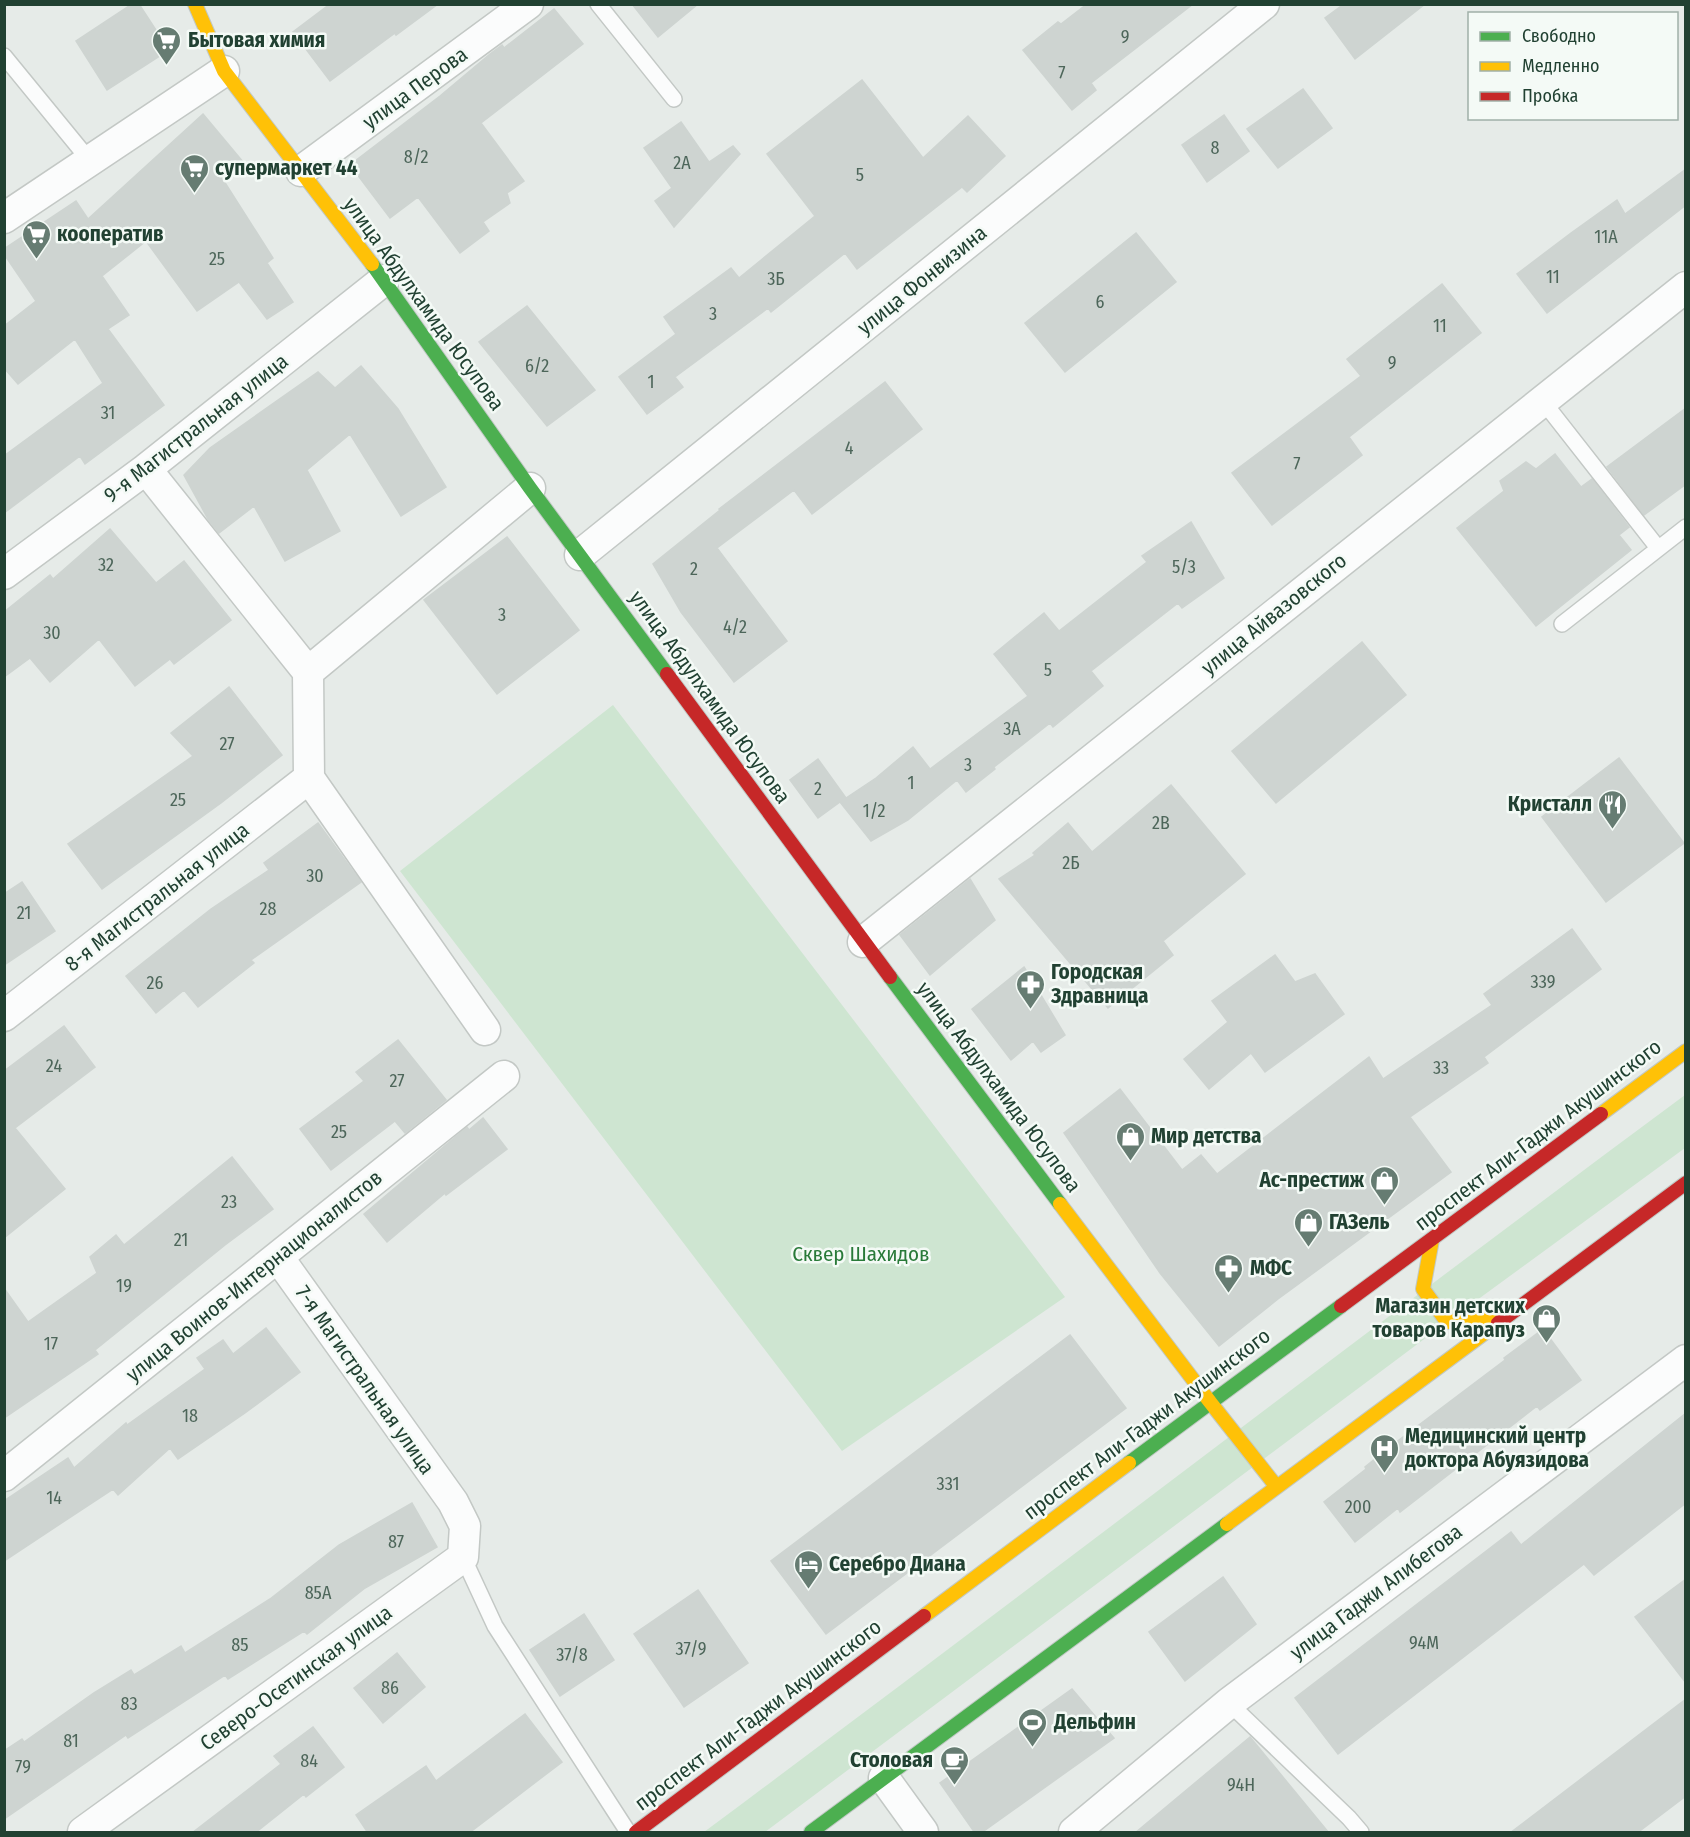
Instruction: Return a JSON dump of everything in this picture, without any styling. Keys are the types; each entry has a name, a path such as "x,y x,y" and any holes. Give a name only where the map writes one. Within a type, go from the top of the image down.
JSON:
{"main road":[{"name":"улица Абдулхамида Юсупова","path":"195,4 224,71 384,280 530,488 863,942 1276,1486"},
{"name":"проспект Али-Гаджи Акушинского","path":"636,1833 1210,1402 1686,1052"},
{"path":"811,1833 1686,1183"},
{"path":"1432,1240 1423,1289 1447,1322 1512,1314"}],"street":[{"name":"улица Перова","path":"301,171 528,4"},
{"name":"улица Фонвизина","path":"580,555 1264,4"},
{"path":"4,218 224,71"},
{"name":"9-я Магистральная улица","path":"4,574 146,469 384,280"},
{"name":"улица Айвазовского","path":"863,942 1686,287"},
{"path":"146,469 308,672 309,778 485,1030"},
{"path":"308,672 530,488"},
{"name":"8-я Магистральная улица","path":"4,1016 309,778"},
{"name":"улица Воинов-Интернационалистов","path":"4,1476 504,1076"},
{"name":"7-я Магистральная улица","path":"278,1257 453,1502 465,1526 463,1557"},
{"name":"улица Гаджи Алибегова","path":"1074,1833 1229,1703 1686,1360"},
{"name":"Северо-Осетинская улица","path":"83,1833 463,1557"},
{"path":"884,1778 923,1833"}],"lane":[{"path":"598,4 674,99"},
{"path":"4,56 90,161"},
{"path":"1542,400 1658,548"},
{"path":"1562,624 1686,526"},
{"path":"463,1557 495,1626 628,1833"},
{"path":"1229,1703 1349,1818 1361,1833"}],"green space":[{"name":"Сквер Шахидов","path":"613,705 1065,1297 842,1451 400,871"},
{"path":"1685,1095 1685,1148 1447,1322 765,1832 704,1832 1439,1278"}],"building":[{"path":"132,4 139,4 169,50 107,90 76,41"},
{"path":"330,4 438,4 330,81 293,32"},
{"path":"632,4 698,4 658,37"},
{"path":"1087,4 1193,4 1091,83 1096,90 1072,110 1023,50 1058,22 1061,24"},
{"path":"1344,4 1425,4 1355,59 1325,18"},
{"path":"554,9 583,44 481,123 524,181 507,193 510,203 483,222 489,231 460,253 418,197 390,218 350,165 440,96 490,54 502,45 504,48"},
{"path":"862,80 923,158 968,116 1005,156 967,192 962,187 857,269 845,253 771,312 768,308 675,377 683,387 647,414 619,377 676,334 664,317 731,268 739,278 815,216 767,154"},
{"path":"1303,89 1332,128 1278,168 1247,129"},
{"path":"203,114 243,162 222,178 273,258 267,263 293,302 267,319 239,282 197,311 146,241 102,276 129,315 108,329 164,405 85,464 80,456 4,513 4,456 103,383 75,339 18,384 4,368 4,326 36,301 4,254 4,249 76,201 88,219"},
{"path":"1224,115 1249,151 1207,182 1182,145"},
{"path":"681,122 709,162 733,146 740,154 674,227 655,201 672,188 644,148"},
{"path":"1686,169 1686,205 1547,313 1517,274 1617,200 1625,214"},
{"path":"1136,233 1176,282 1065,372 1025,323"},
{"path":"1442,284 1481,333 1349,437 1362,455 1272,525 1232,473 1361,376 1347,359"},
{"path":"527,306 595,390 547,426 479,342"},
{"path":"361,366 398,409 446,487 401,516 350,434 307,470 340,531 285,561 254,506 219,533 208,519 184,475 210,448 318,372 335,388"},
{"path":"885,382 922,429 812,514 794,490 717,548 787,641 734,682 681,612 653,564 719,509"},
{"path":"1686,408 1686,484 1644,515 1607,467"},
{"path":"1555,454 1581,487 1592,479 1629,527 1619,535 1631,550 1536,626 1457,528 1504,491 1500,481 1526,462 1536,469"},
{"path":"1191,522 1224,578 1182,608 1178,603 1091,671 1103,686 1053,727 1050,723 966,792 957,780 908,820 871,841 840,802 818,818 790,780 818,759 846,798 876,778 913,747 930,769 1028,696 994,654 1044,613 1059,631 1147,562 1142,556"},
{"path":"110,529 156,583 184,561 231,620 174,664 170,659 135,686 99,639 50,682 30,658 4,677 4,612 50,575 53,579"},
{"path":"507,537 579,630 497,694 424,600"},
{"path":"1362,642 1406,695 1276,803 1232,751"},
{"path":"229,687 282,755 221,803 102,889 68,844 193,756 171,733"},
{"name":"Кристалл","path":"1619,758 1684,843 1606,902 1542,817"},
{"path":"1171,785 1245,874 1163,941 1173,955 1108,1008 999,879 1035,855 1033,853 1068,823 1092,852"},
{"path":"318,823 361,882 251,960 254,963 198,1007 184,990 156,1013 126,976 211,909 269,870 264,863"},
{"path":"970,879 995,920 930,975 900,935"},
{"path":"22,882 55,931 4,965 4,894"},
{"path":"1572,929 1601,969 1484,1057 1488,1063 1410,1117 1451,1172 1278,1299 1219,1346 1160,1273 1064,1133 1120,1089 1182,1170 1201,1155 1217,1174 1369,1057 1383,1079 1492,1005 1484,994"},
{"path":"1275,955 1295,982 1315,974 1344,1014 1265,1072 1251,1053 1209,1089 1184,1059 1228,1022 1212,1001"},
{"path":"1024,967 1065,1035 1041,1052 1033,1041 1011,1060 972,1009"},
{"path":"64,1026 95,1067 15,1128 65,1189 4,1238 4,1071"},
{"path":"398,1040 446,1100 405,1133 395,1121 331,1170 300,1129 364,1081 356,1072"},
{"path":"483,1118 507,1149 446,1195 445,1193 387,1242 364,1214 467,1127 469,1130"},
{"path":"232,1157 273,1209 95,1350 98,1354 4,1418 4,1288 28,1322 97,1273 90,1257 116,1235 124,1245"},
{"path":"266,1328 300,1372 178,1459 170,1448 118,1495 113,1489 4,1561 4,1501 68,1458 74,1468 126,1423 127,1425 205,1369 197,1358 223,1340 233,1354"},
{"path":"1543,1329 1581,1380 1540,1410 1537,1406 1400,1512 1398,1508 1355,1542 1324,1502 1391,1446"},
{"path":"1070,1335 1126,1408 826,1634 771,1561"},
{"path":"1686,1413 1686,1503 1594,1575 1584,1564 1338,1754 1295,1698 1511,1532 1521,1545"},
{"path":"412,1503 437,1547 365,1588 307,1634 304,1631 228,1679 225,1675 128,1738 126,1735 4,1819 4,1751 22,1739 24,1742 131,1670 134,1675 181,1646 185,1653 270,1599 339,1545"},
{"path":"1223,1577 1256,1624 1185,1681 1149,1632"},
{"path":"1686,1579 1686,1683 1635,1617"},
{"path":"698,1590 748,1663 684,1707 634,1634"},
{"path":"584,1614 614,1660 560,1696 530,1650"},
{"path":"397,1653 425,1687 383,1723 354,1688"},
{"path":"1072,1689 1114,1738 981,1833 975,1833 940,1783"},
{"path":"1686,1699 1686,1796 1637,1833 1510,1833"},
{"path":"525,1714 562,1762 469,1833 368,1833 356,1815 426,1766 436,1781"},
{"path":"313,1727 344,1767 306,1797 304,1794 255,1833 192,1833 281,1764 274,1756"},
{"path":"1250,1737 1329,1833 1135,1833"}],"traffic: fast":[{"path":"372,264 530,488 667,674"},
{"path":"890,977 1060,1204"},
{"path":"1129,1463 1341,1306"},
{"path":"811,1832 1227,1524"}],"traffic: slow":[{"path":"195,4 224,71 372,264"},
{"path":"1601,1114 1686,1051"},
{"path":"1060,1204 1210,1402"},
{"path":"1432,1240 1423,1289 1447,1322 1510,1314"},
{"path":"1227,1524 1498,1323"},
{"path":"1210,1402 1276,1486"},
{"path":"924,1616 1129,1463"}],"traffic: jam":[{"path":"667,674 890,977"},
{"path":"1341,1306 1601,1114"},
{"path":"1498,1323 1686,1183"},
{"path":"636,1832 924,1616"}],"place":[{"name":"Бытовая химия","path":"167,66"},
{"name":"супермаркет 44","path":"194,194"},
{"name":"кооператив","path":"36,260"},
{"name":"Кристалл","path":"1613,830"},
{"name":"Городская Здравница","path":"1030,1010"},
{"name":"Мир детства","path":"1130,1162"},
{"name":"Ас-престиж","path":"1385,1206"},
{"name":"ГАЗель","path":"1308,1248"},
{"name":"МФС","path":"1229,1294"},
{"name":"Магазин детских товаров Карапуз","path":"1546,1344"},
{"name":"Медицинский центр доктора Абуязидова","path":"1384,1474"},
{"name":"Серебро Диана","path":"808,1590"},
{"name":"Дельфин","path":"1033,1748"},
{"name":"Столовая","path":"954,1786"}]}
